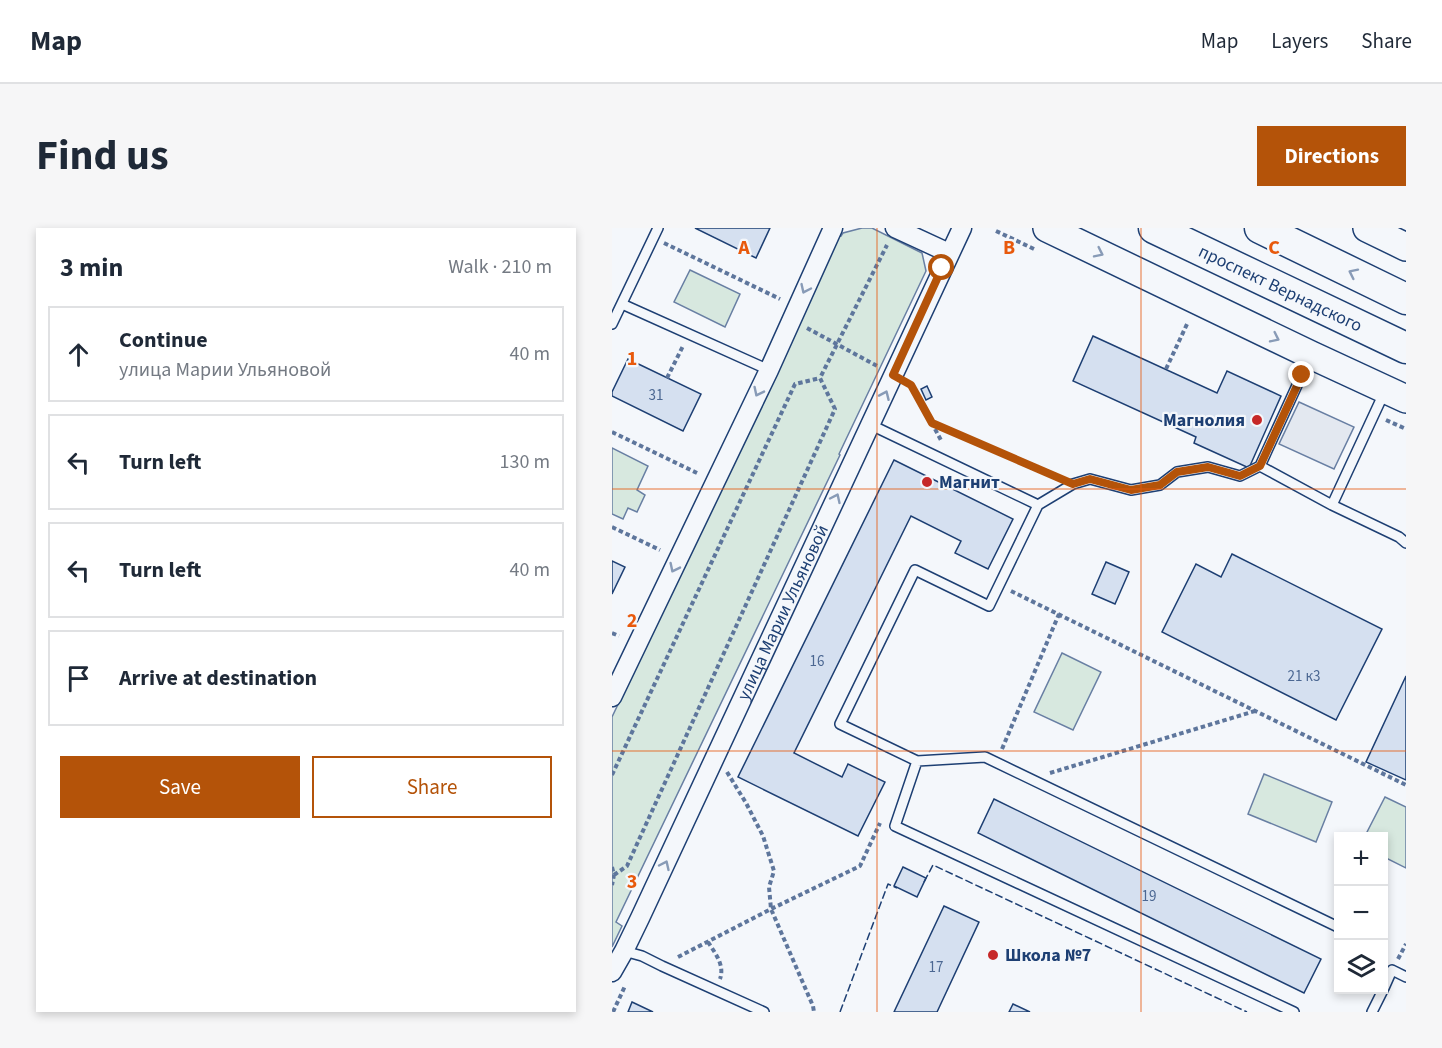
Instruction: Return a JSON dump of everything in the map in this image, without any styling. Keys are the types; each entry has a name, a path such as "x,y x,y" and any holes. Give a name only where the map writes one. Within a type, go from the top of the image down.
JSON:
{"main road":[{"name":"проспект Вернадского","path":"1154,228 1406,348"},
{"path":"1260,228 1406,299"}],"street":[{"path":"612,697 769,370 833,228"},
{"path":"896,228 950,253"},
{"name":"улица Марии Ульяновой","path":"612,972 624,951 962,228"},
{"path":"1047,228 1396,394"},
{"path":"1367,228 1406,247"}],"lane":[{"path":"612,324 658,228"},
{"path":"622,304 769,370"},
{"path":"1311,355 1260,466 1240,476 1208,467 1177,472 1160,485 1131,490 1090,479 1073,484 1038,505 989,606 915,570 840,724 917,761 985,757 1334,925"},
{"path":"1332,505 1396,394"},
{"path":"871,425 1038,505"},
{"path":"1260,466 1332,505 1399,537 1406,543"},
{"path":"917,761 895,826 1294,1012"},
{"path":"624,951 642,956 764,1012"},
{"path":"1388,967 1406,977"},
{"path":"1388,978 1392,970"},
{"path":"1372,1012 1381,994"}],"path":[{"path":"612,775 795,384 820,378 896,228"},
{"path":"653,238 780,299"},
{"path":"791,319 911,385 954,465"},
{"path":"1166,369 1189,321"},
{"path":"667,378 689,334"},
{"path":"614,875 627,866 835,409 820,378"},
{"path":"932,423 1073,484"},
{"path":"612,432 697,473"},
{"path":"612,527 660,550"},
{"path":"1000,585 1406,785"},
{"path":"996,763 1059,614"},
{"path":"612,633 619,636"},
{"path":"1030,779 1256,711"},
{"path":"725,770 746,803 762,836 774,871 770,886 771,909 814,1012"},
{"path":"662,966 860,866 884,815 898,817"},
{"path":"612,867 614,875 612,885"},
{"path":"708,942 719,957 722,974 715,990"}],"shaded area":[{"path":"862,228 872,228 922,253 926,271 616,922 622,926 612,947 612,717 788,348 839,235"},
{"path":"690,270 740,294 725,327 674,302"},
{"path":"1299,402 1354,427 1334,469 1279,444"},
{"path":"612,448 648,466 637,490 645,495 637,512 628,508 623,519 612,514"},
{"path":"1062,653 1101,672 1073,730 1034,712"},
{"path":"1264,774 1332,802 1316,842 1248,814"},
{"path":"1385,797 1406,807 1406,868 1388,859 1388,832 1367,832"}],"building":[{"path":"695,228 770,228 756,258"},
{"path":"1093,336 1217,393 1227,371 1281,396 1249,468 1194,443 1196,437 1073,381"},
{"path":"628,359 701,394 683,431 612,396"},
{"path":"927,386 932,397 926,400 921,389"},
{"path":"894,460 1013,519 988,569 955,553 961,541 911,516 794,753 842,777 848,764 885,782 858,836 738,777"},
{"path":"1232,554 1382,629 1336,720 1162,632 1196,564 1221,577"},
{"path":"612,561 625,567 612,594"},
{"path":"1106,562 1129,572 1115,604 1092,594"},
{"path":"1406,676 1406,780 1366,762"},
{"path":"994,799 1321,959 1304,993 978,833"},
{"path":"903,867 926,878 917,897 894,886"},
{"path":"944,906 979,922 937,1012 894,1012"},
{"path":"632,1002 653,1012 628,1012"},
{"path":"1013,1004 1030,1012 1009,1012"}],"fence":[{"path":"924,882 933,865 1247,1012"},
{"path":"840,1012 888,884 897,888"}],"place":[{"name":"Магнолия","path":"1257,420"},
{"name":"Магнит","path":"927,482"},
{"name":"Школа №7","path":"993,955"}],"route":[{"path":"942,268 893,375 911,385 932,423 1073,484 1090,479 1131,490 1160,485 1177,472 1208,467 1240,476 1260,466 1302,375"}]}
